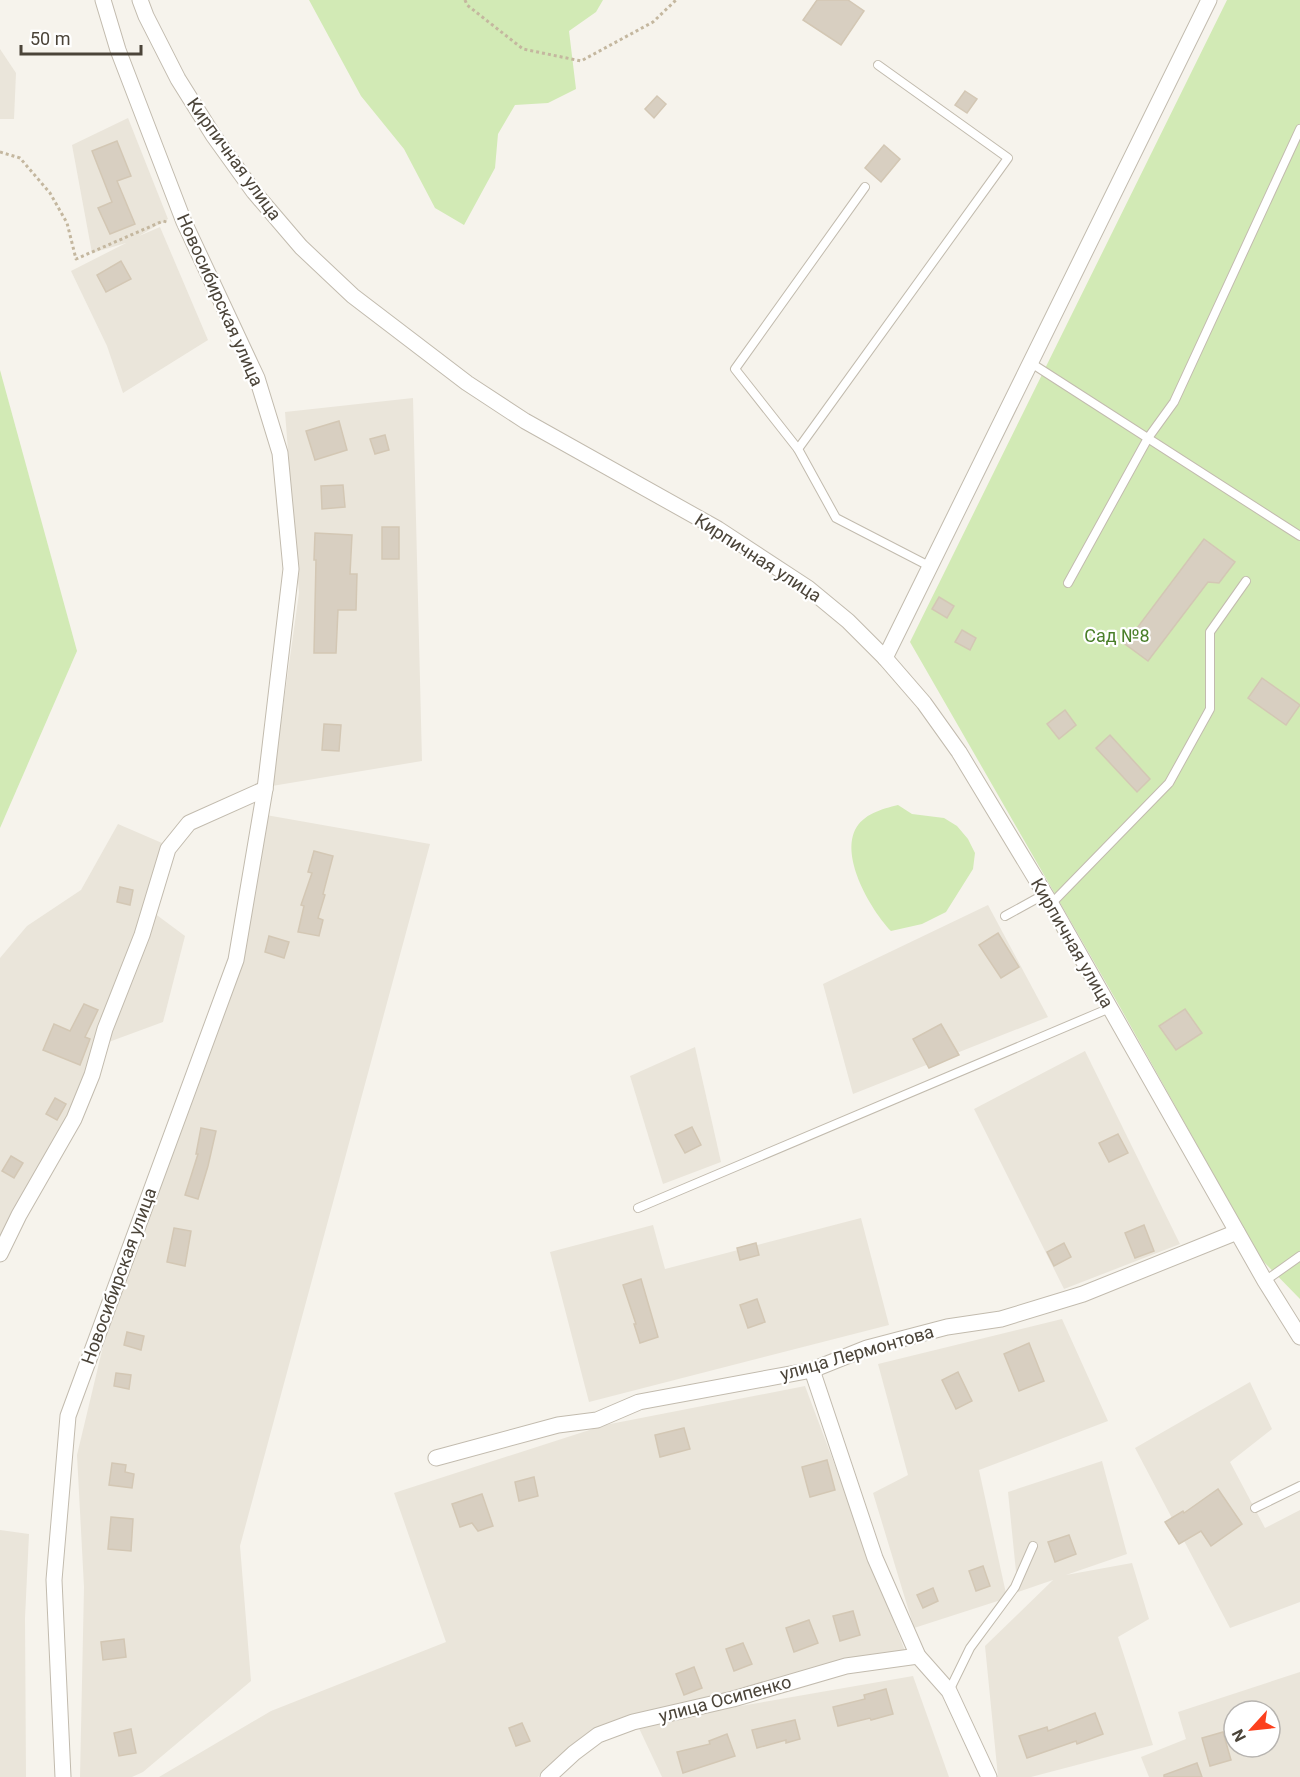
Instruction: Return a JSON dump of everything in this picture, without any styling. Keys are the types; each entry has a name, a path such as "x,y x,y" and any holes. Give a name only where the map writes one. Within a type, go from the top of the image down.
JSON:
{"street":[{"name":"Новосибирская улица","path":"63,1777 54,1580 68,1416 236,960 265,789 291,569 280,453 257,378 184,222 118,50 103,0"},
{"name":"Кирпичная улица","path":"140,0 178,79 240,173 301,247 353,296 467,383 525,421 718,530 808,588 848,621 885,658 924,703 959,752 1048,899 1265,1281 1300,1337"},
{"path":"885,658 1209,0"},
{"path":"0,1254 78,1108 92,1075 105,1029 142,935 168,849 189,823 265,789"},
{"name":"улица Лермонтова","path":"436,1458 558,1425 597,1420 639,1402 812,1370 867,1348 947,1327 1001,1319 1083,1294 1237,1232"},
{"path":"812,1370 875,1558 918,1656 950,1691 989,1777"},
{"name":"улица Осипенко","path":"548,1777 598,1735 633,1722 733,1699 846,1666 918,1656"}],"lane":[{"path":"798,449 1008,158 878,65"},
{"path":"1068,583 1148,438 1174,402 1300,129"},
{"path":"865,187 735,369 798,449 836,518 931,567"},
{"path":"1030,363 1300,536"},
{"path":"1005,916 1048,899 1169,783 1210,709 1210,632 1246,581"},
{"path":"638,1208 1110,1008"},
{"path":"1265,1281 1300,1256"},
{"path":"1255,1508 1300,1486"},
{"path":"950,1691 970,1648 1015,1587 1032,1546"}],"path":[{"path":"465,0 467,5 523,49 581,61 653,22 676,0"},
{"path":"0,152 20,159 50,192 68,223 76,259 163,221 184,222"}],"shaded area":[{"path":"0,49 16,73 14,119 0,119"},
{"path":"128,118 168,219 139,236 160,227 208,340 123,393 107,346 71,271 126,243 92,253 72,145"},
{"path":"413,398 422,761 272,786 299,593 285,412"},
{"path":"266,815 430,844 240,1546 251,1681 143,1772 132,1777 80,1777 84,1587 77,1455 105,1338 253,908"},
{"path":"118,824 162,843 147,908 80,1091 0,1240 0,958 27,926 81,890"},
{"path":"988,905 1048,1017 853,1094 823,984"},
{"path":"154,913 185,936 163,1022 106,1043"},
{"path":"695,1047 721,1162 663,1184 630,1076"},
{"path":"1085,1051 1180,1244 1064,1289 974,1109"},
{"path":"861,1218 889,1325 589,1402 550,1252 653,1225 665,1269"},
{"path":"1062,1319 1108,1421 979,1470 1007,1598 914,1628 873,1493 908,1475 878,1364"},
{"path":"1250,1382 1272,1429 1230,1462 1265,1528 1300,1510 1300,1602 1230,1628 1135,1448"},
{"path":"805,1386 905,1651 740,1688 682,1707 596,1729 538,1777 159,1777 271,1711 446,1642 394,1493 605,1425"},
{"path":"1102,1461 1127,1554 1066,1575 1132,1563 1149,1619 1118,1637 1153,1745 1031,1777 998,1777 985,1646 1053,1580 1018,1592 1008,1492"},
{"path":"0,1530 29,1534 25,1618 26,1777 0,1777"},
{"path":"1300,1672 1300,1777 1149,1777 1141,1757 1186,1739 1178,1712"},
{"path":"913,1676 949,1777 662,1777 637,1724"}],"green space":[{"path":"309,0 603,0 596,12 569,31 576,89 548,103 515,105 498,134 495,168 464,225 435,208 404,149 361,96"},
{"name":"Сад №8","path":"1227,0 1300,0 1300,1299 1260,1258 1120,1007 910,642"},
{"path":"0,370 77,651 0,828"},
{"path":"898,805 912,814 944,818 957,826 968,839 975,853 973,869 946,912 922,924 891,931 875,910 860,883 852,855 852,842 858,824 879,810"}],"building":[{"path":"817,0 848,0 864,11 841,45 803,20"},
{"path":"965,91 977,99 967,113 955,105"},
{"path":"657,96 666,104 654,118 645,109"},
{"path":"117,141 131,176 117,181 135,224 110,234 98,208 112,202 92,151"},
{"path":"884,145 900,159 881,182 865,168"},
{"path":"121,261 131,279 106,292 97,275"},
{"path":"339,421 347,450 315,460 306,431"},
{"path":"385,435 389,450 375,454 370,439"},
{"path":"343,485 345,507 322,509 321,486"},
{"path":"382,527 399,527 399,559 382,559"},
{"path":"315,533 352,535 350,574 357,574 356,610 338,610 336,653 314,653"},
{"path":"1204,539 1235,562 1219,583 1208,582 1148,661 1125,644"},
{"path":"939,597 954,606 947,618 932,609"},
{"path":"962,630 976,638 970,650 955,642"},
{"path":"1262,678 1300,705 1286,725 1248,698"},
{"path":"1065,710 1076,725 1059,739 1047,724"},
{"path":"324,724 341,725 339,751 322,750"},
{"path":"1110,735 1150,779 1137,792 1096,748"},
{"path":"314,851 333,856 318,918 323,920 319,936 298,932 304,906 301,905 312,873 308,872"},
{"path":"120,887 133,890 130,905 117,902"},
{"path":"998,933 1019,967 1001,978 979,945"},
{"path":"269,936 289,942 284,958 265,952"},
{"path":"84,1004 98,1010 85,1037 90,1039 80,1065 43,1050 54,1024 70,1031"},
{"path":"1185,1009 1202,1033 1176,1050 1159,1026"},
{"path":"941,1024 959,1055 929,1068 913,1039"},
{"path":"55,1098 66,1104 57,1120 46,1114"},
{"path":"692,1127 701,1145 685,1153 675,1135"},
{"path":"201,1128 216,1131 198,1199 185,1195 198,1154 196,1154"},
{"path":"1118,1134 1128,1153 1109,1162 1099,1143"},
{"path":"11,1156 23,1163 14,1178 2,1171"},
{"path":"1144,1225 1154,1251 1135,1258 1125,1233"},
{"path":"174,1228 191,1231 185,1266 167,1262"},
{"path":"756,1243 759,1255 740,1260 737,1248"},
{"path":"1064,1243 1071,1257 1054,1266 1047,1252"},
{"path":"641,1279 658,1337 640,1343 623,1285"},
{"path":"757,1299 765,1322 748,1328 740,1305"},
{"path":"127,1332 144,1336 141,1350 124,1345"},
{"path":"1029,1343 1044,1381 1019,1391 1004,1354"},
{"path":"958,1372 972,1401 956,1409 942,1380"},
{"path":"116,1373 131,1375 129,1389 114,1386"},
{"path":"684,1428 690,1449 660,1457 655,1435"},
{"path":"827,1460 835,1490 810,1497 802,1467"},
{"path":"112,1463 126,1465 125,1472 134,1474 132,1488 109,1485"},
{"path":"534,1477 538,1496 519,1501 515,1482"},
{"path":"1218,1489 1242,1524 1211,1546 1201,1531 1179,1544 1165,1522 1183,1511 1184,1513"},
{"path":"482,1494 493,1526 478,1531 472,1523 460,1527 452,1504"},
{"path":"111,1517 133,1519 131,1551 108,1549"},
{"path":"1069,1535 1076,1554 1055,1562 1048,1542"},
{"path":"983,1566 990,1586 976,1591 969,1571"},
{"path":"933,1588 938,1601 923,1608 917,1595"},
{"path":"853,1611 860,1635 840,1641 833,1616"},
{"path":"809,1620 818,1643 794,1652 786,1628"},
{"path":"124,1639 126,1657 103,1660 101,1642"},
{"path":"743,1643 752,1664 734,1671 726,1649"},
{"path":"694,1667 702,1688 684,1695 676,1674"},
{"path":"886,1689 893,1714 838,1726 833,1707 865,1699 864,1695"},
{"path":"1095,1713 1103,1734 1027,1758 1019,1736 1047,1727 1048,1731"},
{"path":"795,1720 800,1739 786,1743 786,1740 757,1748 752,1730"},
{"path":"522,1723 530,1741 516,1746 509,1728"},
{"path":"131,1729 136,1753 119,1756 114,1733"},
{"path":"1222,1732 1222,1759 1231,1760 1210,1766 1202,1738"},
{"path":"727,1734 735,1756 683,1773 677,1752 710,1744 709,1741"},
{"path":"1197,1763 1202,1777 1164,1777 1164,1775"}]}
